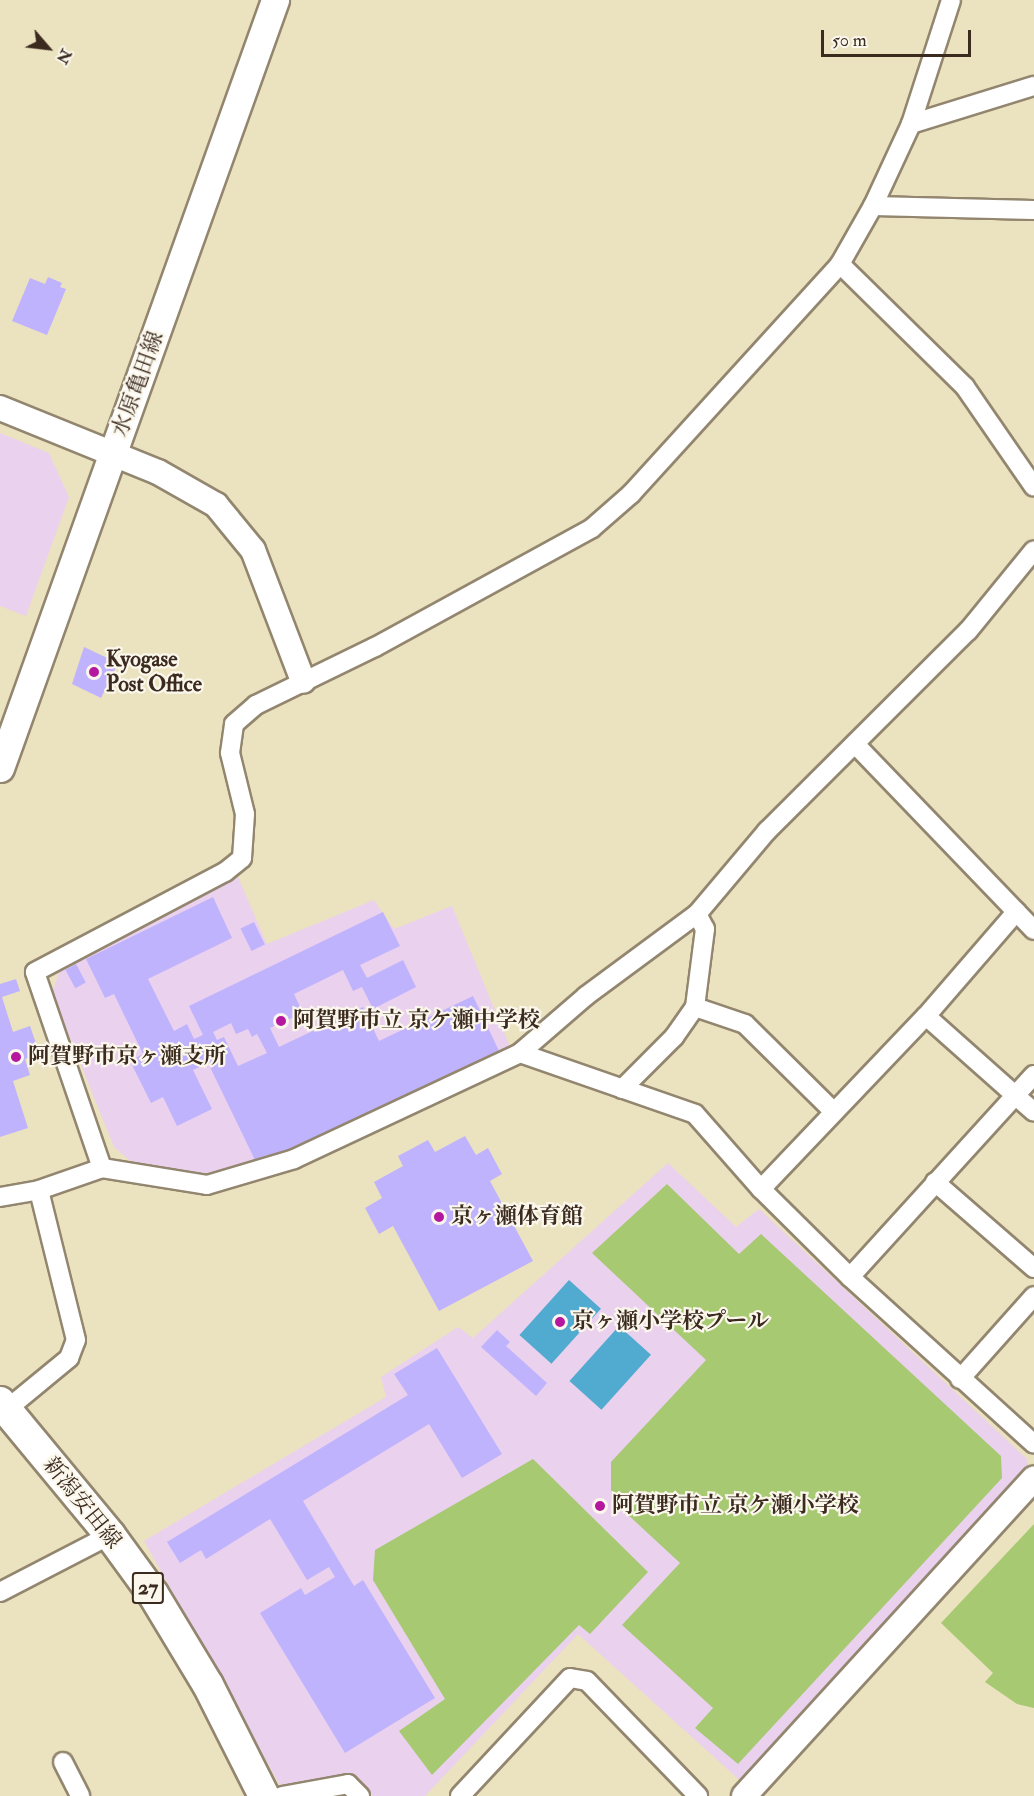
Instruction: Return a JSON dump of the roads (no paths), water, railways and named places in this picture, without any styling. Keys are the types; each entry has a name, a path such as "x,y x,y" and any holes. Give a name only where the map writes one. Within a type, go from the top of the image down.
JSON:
{"main road":[{"name":"水原亀田線","path":"0,768 275,0"},
{"name":"新潟安田線","path":"3,1406 110,1535 153,1594 208,1686 264,1796"}],"street":[{"path":"102,1168 34,972 225,872 242,858 244,814 230,753 234,724 256,705 375,647 592,528 631,494 840,264 873,206 911,124 951,0"},
{"path":"911,124 1034,86"},
{"path":"873,206 1034,210"},
{"path":"840,264 965,387 1034,487"},
{"path":"0,408 190,488 236,526 265,575 303,681"},
{"path":"0,1197 39,1190 102,1168 207,1185 294,1159 520,1053 586,996 697,914 767,831 968,631 1034,550"},
{"path":"855,744 1034,930"},
{"path":"761,1189 926,1016 1016,912"},
{"path":"622,1089 674,1037 695,1006 705,929 697,914"},
{"path":"695,1006 745,1024 834,1112"},
{"path":"926,1016 1034,1113"},
{"path":"520,1053 695,1114 761,1189 850,1277 1034,1444"},
{"path":"850,1277 1034,1074"},
{"path":"935,1182 1034,1268"},
{"path":"3,1406 69,1358 76,1340 39,1190"},
{"path":"960,1379 1034,1296"},
{"path":"744,1796 1034,1478"},
{"path":"0,1592 110,1535"},
{"path":"460,1796 570,1678 587,1681 698,1796"},
{"path":"63,1762 80,1796"},
{"path":"282,1796 348,1784 360,1796"}],"water":[{"name":"京ヶ瀬小学校プール","path":"569,1280 601,1309 551,1364 519,1335"},
{"path":"619,1326 651,1355 601,1410 569,1381"}],"place":[{"name":"Kyogase Post Office","path":"94,672"},
{"name":"阿賀野市立 京ケ瀬中学校","path":"281,1021"},
{"name":"阿賀野市京ヶ瀬支所","path":"16,1057"},
{"name":"京ヶ瀬体育館","path":"439,1217"},
{"name":"京ヶ瀬小学校プール","path":"560,1322"},
{"name":"阿賀野市立 京ケ瀬小学校","path":"600,1506"}]}
